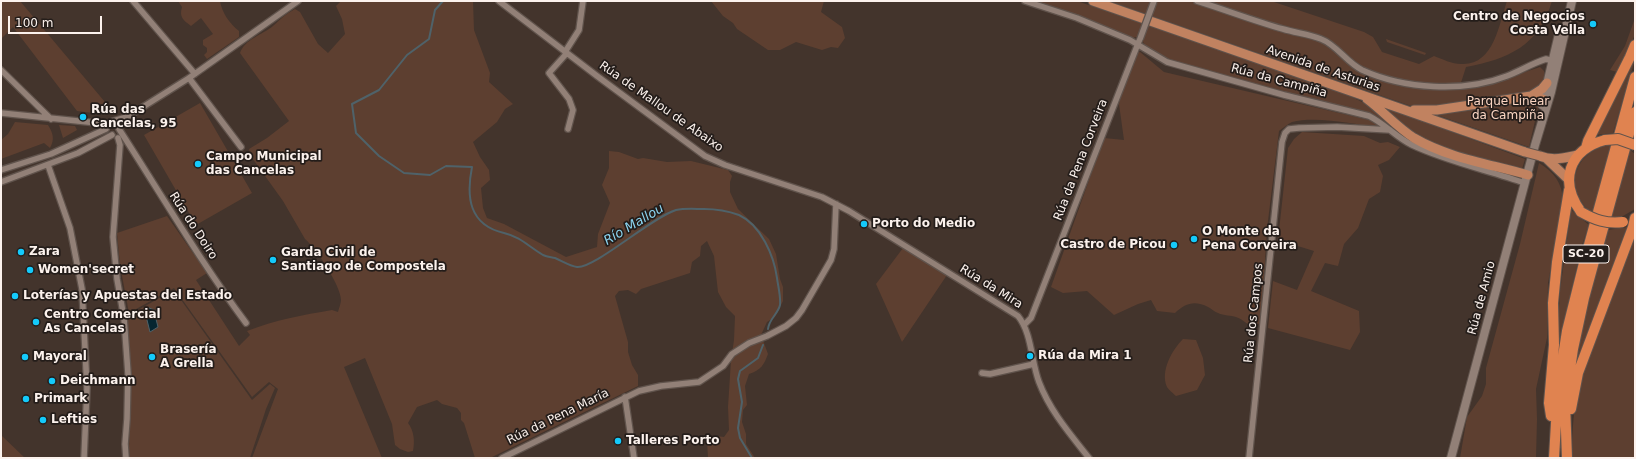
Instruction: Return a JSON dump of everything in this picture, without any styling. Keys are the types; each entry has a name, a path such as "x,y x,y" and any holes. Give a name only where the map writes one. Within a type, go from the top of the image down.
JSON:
{"highway":[{"path":"1586,148 1588,141 1635,45"},
{"name":"SC-20","path":"1554,458 1554,435 1559,376 1567,331 1635,77"},
{"name":"SC-20","path":"1567,454 1565,403 1573,349 1584,298 1635,112"},
{"path":"1554,435 1550,403 1554,345 1554,303 1557,262 1572,167 1578,155 1595,143 1605,140 1618,139 1635,145"},
{"path":"1569,185 1574,202 1581,212 1598,221 1612,224 1623,222 1635,217"},
{"path":"1567,454 1572,400 1578,373 1633,227 1635,217"}],"main road":[{"name":"Avenida de Asturias","path":"1093,1 1543,157"},
{"path":"1531,96 1542,89 1550,81"},
{"path":"1361,95 1381,110 1401,129 1428,145 1499,168 1526,179"},
{"path":"1399,107 1422,111 1531,96 1544,99"},
{"path":"1543,157 1564,158 1578,155"},
{"path":"1543,157 1569,185"}],"street":[{"path":"133,1 195,74"},
{"path":"1,170 51,154 127,117 195,74 298,1"},
{"name":"Rúa de Mallou de Abaixo","path":"499,1 566,53 705,156 725,166 799,188 836,204"},
{"path":"568,129 573,110 569,99 550,73 566,53 579,30 583,1"},
{"name":"Rúa da Campiña","path":"1025,1 1077,18 1138,41 1148,52 1168,62 1284,95 1369,116 1377,120 1404,141 1441,157 1526,179"},
{"name":"Rúa da Pena Corveira","path":"1025,324 1031,318 1154,1"},
{"path":"1197,1 1284,29 1307,33 1321,38 1328,42 1352,64 1363,70 1409,84 1445,87 1471,84 1506,76 1538,64 1550,63 1549,60"},
{"name":"Rúa de Amio","path":"1452,458 1535,145 1543,121 1550,81 1549,60 1558,41 1569,1"},
{"name":"Rúa de Amio","path":"1535,145 1544,99 1565,35 1572,1"},
{"name":"Rúa de Amio","path":"1549,60 1556,56 1565,35"},
{"path":"1538,64 1546,67 1550,81"},
{"path":"1,70 51,119"},
{"path":"189,78 241,148"},
{"name":"Rúa de Amio","path":"1543,121 1546,102 1544,99"},
{"path":"34,103 34,116"},
{"path":"1,113 108,126 117,123 119,128"},
{"path":"1,182 78,153 114,136 127,117"},
{"path":"108,126 108,133 125,140 120,145"},
{"name":"Rúa dos Campos","path":"1249,458 1282,142 1285,133 1289,129 1299,128 1337,127 1390,130"},
{"name":"Rúa do Doiro","path":"119,128 175,220 246,323"},
{"path":"114,136 120,145 113,237 117,279 124,318 128,370 127,419 124,444 126,458"},
{"path":"48,165 71,232 82,289 87,388 84,458"},
{"name":"Rúa da Mira","path":"836,204 1018,316 1025,324 1039,382 1051,408 1089,458"},
{"name":"Rúa da Pena María","path":"502,458 639,391 660,386 699,382 723,366 732,354 749,343 786,326 796,318 802,310 831,260 834,249 836,204"},
{"path":"982,373 990,374 1034,364"},
{"path":"625,397 634,458"}],"green space":[{"path":"1,1 20,1 110,108 101,114 77,111 13,27 1,39"},
{"path":"178,1 220,1 227,18 239,31 239,37 207,59 204,55 207,52 207,48 203,45 203,40 213,34 201,18 191,26 186,22 181,16 182,7"},
{"path":"341,1 473,1 474,30 490,73 489,82 513,104 505,109 497,122 473,142 480,157 489,170 490,180 481,188 483,208 487,218 504,224 566,257 597,247 598,234 610,203 602,185 609,168 609,151 619,152 638,159 643,158 667,162 691,161 728,170 732,176 730,182 730,192 738,209 769,239 776,254 780,279 783,287 783,301 775,317 767,322 761,335 768,354 767,358 759,369 749,374 745,386 747,405 743,410 742,422 746,434 746,444 755,458 708,458 707,441 716,436 724,437 729,430 728,407 735,316 726,307 718,292 714,256 707,241 701,246 700,256 692,262 690,273 641,289 636,294 628,290 619,291 615,296 628,342 628,352 632,365 638,375 638,386 490,458 475,458 464,423 461,420 461,413 457,408 442,404 437,400 417,407 408,423 414,436 413,451 408,452 395,445 392,424 365,358 344,367 382,458 252,458 278,389 269,382 252,397 174,288 129,313 120,265 117,233 167,216 207,273 196,280 239,346 250,335 247,331 258,327 310,314 332,310 338,312 341,300 333,277 305,239 283,201 250,155 249,149 267,138 289,121 240,53 246,44 295,9 300,12 318,44 328,53 345,34 342,19 336,6"},
{"path":"711,1 824,1 821,12 842,27 845,38 838,48 831,47 822,50 796,42 780,50 768,50 737,29 733,23 723,16"},
{"path":"1033,1 1077,1 1348,95 1377,111 1401,131 1520,178 1519,179 1428,150 1399,136 1364,114 1168,60 1146,47 1142,40 1136,37 1133,38"},
{"name":"Parque Linear da Campiña","path":"1109,1 1271,1 1364,32 1373,37 1382,52 1419,64 1434,56 1461,64 1472,63 1481,58 1488,51 1498,32 1507,1 1552,1 1539,29 1530,40 1520,48 1495,60 1466,67 1459,89 1498,81 1540,67 1544,71 1545,77 1529,147"},
{"path":"1635,18 1635,34 1630,47 1617,72 1610,70 1625,46"},
{"path":"1386,39 1426,53 1425,55 1387,42"},
{"path":"1140,52 1164,72 1369,120 1375,122 1382,129 1337,121 1302,120 1292,122 1279,131 1267,229 1261,323 1250,325 1236,317 1220,314 1203,305 1194,303 1186,305 1175,313 1157,311 1151,300 1114,315 1087,291 1063,293 1051,287 1104,138 1124,140 1119,104 1124,84 1136,53"},
{"path":"1633,57 1635,60 1613,133 1596,135"},
{"name":"Campo Municipal das Cancelas","path":"200,103 252,193 196,225 144,135"},
{"path":"1384,107 1525,159 1522,169 1445,148 1418,136 1383,109"},
{"path":"15,122 48,125 53,136 50,148 44,143 1,159 1,140 8,134"},
{"path":"59,125 75,126 77,130 63,138"},
{"path":"1302,132 1364,136 1380,143 1388,142 1400,147 1389,160 1378,165 1383,176 1380,192 1369,199 1358,228 1344,244 1338,266 1325,263 1311,291 1359,311 1360,332 1350,350 1268,328 1273,281 1297,290 1314,251 1278,240 1288,148 1294,139"},
{"path":"1612,144 1592,213 1582,203 1577,193 1575,182 1576,171 1581,162 1589,154 1599,148"},
{"path":"1629,149 1635,154 1635,209 1623,216 1610,218"},
{"path":"1539,163 1549,170 1556,178 1561,188 1563,200 1548,283 1547,338 1536,389 1536,458 1460,458 1467,417 1482,396 1486,384 1486,368 1520,244"},
{"path":"1571,210 1589,225 1582,245 1556,355 1560,291"},
{"path":"1627,227 1576,363 1576,353 1584,315 1608,230"},
{"path":"1635,231 1635,458 1573,458 1572,439 1576,400 1580,381"},
{"path":"903,248 947,275 902,342 876,284"},
{"path":"174,290 252,400 270,384 275,388 266,409 250,458 130,458 131,369 127,316"},
{"path":"1183,339 1196,340 1203,358 1205,375 1197,390 1176,396 1167,387 1165,374 1171,355"},
{"path":"1,435 25,458 1,458"}],"water":[{"path":"149,308 157,311 156,319 158,327 150,332 147,320"}],"waterway":[{"name":"Río Mallou","path":"443,1 435,10 429,39 407,55 379,90 352,104 356,133 379,156 404,173 430,175 446,166 472,167 470,178 470,199 477,217 483,224 525,242 543,255 577,267 596,260 653,222 676,210 713,209 739,215 754,226 765,242 773,260 780,295 780,305 770,322 768,329"},
{"name":"Río Mallou","path":"752,458 740,438 738,428 742,402 738,379 740,371 758,358 763,345"}],"place":[{"name":"Centro de Negocios Costa Vella","path":"1593,24"},
{"name":"Rúa das Cancelas, 95","path":"83,117"},
{"name":"Campo Municipal das Cancelas","path":"198,164"},
{"name":"Porto do Medio","path":"864,224"},
{"name":"O Monte da Pena Corveira","path":"1194,239"},
{"name":"Castro de Picou","path":"1174,245"},
{"name":"Zara","path":"21,252"},
{"name":"Garda Civil de Santiago de Compostela","path":"273,260"},
{"name":"Women'secret","path":"30,270"},
{"name":"Loterías y Apuestas del Estado","path":"15,296"},
{"name":"Centro Comercial As Cancelas","path":"36,322"},
{"name":"Rúa da Mira 1","path":"1030,356"},
{"name":"Mayoral","path":"25,357"},
{"name":"Brasería A Grella","path":"152,357"},
{"name":"Deichmann","path":"52,381"},
{"name":"Primark","path":"26,399"},
{"name":"Lefties","path":"43,420"},
{"name":"Talleres Porto","path":"618,441"}]}
